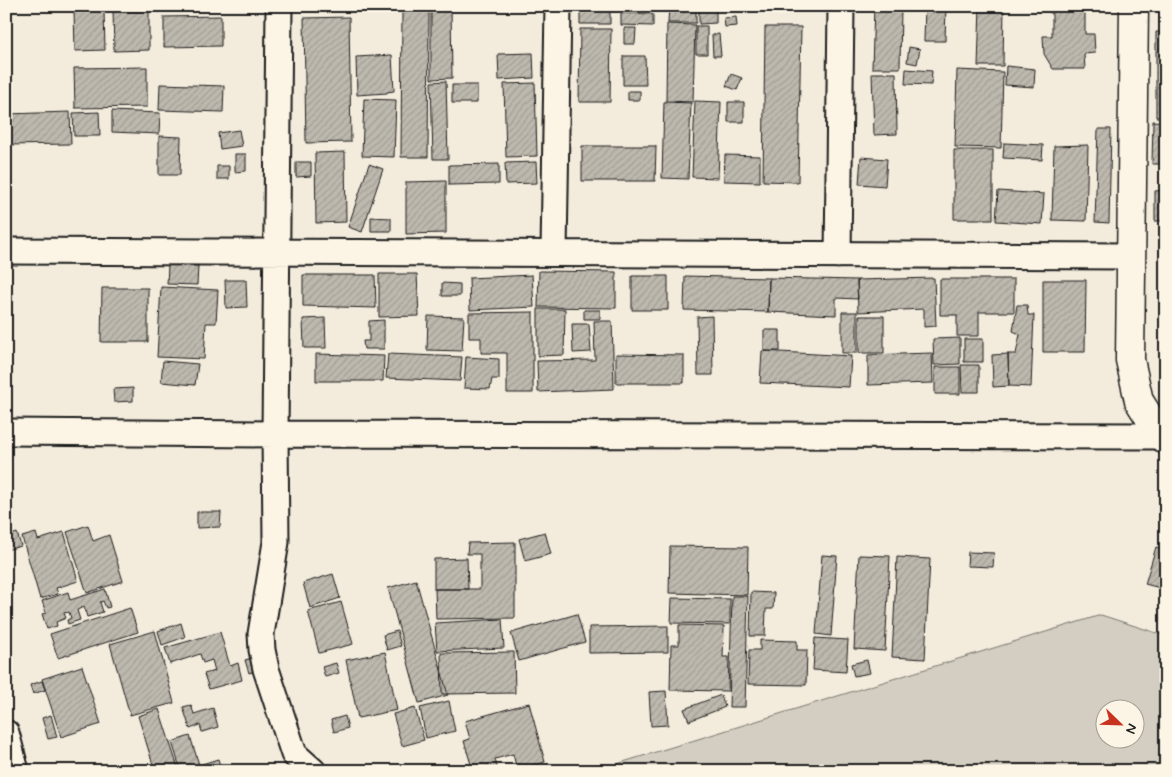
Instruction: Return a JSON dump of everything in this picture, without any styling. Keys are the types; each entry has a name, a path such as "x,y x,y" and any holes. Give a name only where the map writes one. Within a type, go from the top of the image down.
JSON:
{"street":[{"path":"279,6 276,252 276,542 261,634 266,668 294,754 313,771"},
{"path":"554,252 558,6"},
{"path":"838,254 841,6"},
{"path":"1134,6 1130,360 1139,401 1163,438"},
{"path":"6,250 1131,256"},
{"path":"6,432 1163,438"},
{"path":"6,733 16,771"}],"shaded area":[{"path":"1101,615 1166,636 1166,771 594,771"}],"building":[{"path":"580,6 610,6 610,24 580,24"},
{"path":"669,6 696,6 696,23 668,23"},
{"path":"699,6 716,6 716,23 699,24"},
{"path":"874,6 901,6 900,68 872,68"},
{"path":"925,6 946,6 945,41 924,41"},
{"path":"980,6 1004,6 1003,66 978,66"},
{"path":"1044,6 1085,6 1085,34 1094,34 1095,53 1084,54 1085,69 1053,69 1044,54 1043,36 1052,36 1052,13 1044,10"},
{"path":"431,7 451,7 452,78 431,79"},
{"path":"402,10 429,10 428,157 401,157"},
{"path":"74,11 104,11 105,50 75,51"},
{"path":"113,11 149,11 149,50 114,51"},
{"path":"621,13 653,14 653,26 621,25"},
{"path":"221,16 221,46 164,47 164,17"},
{"path":"349,17 351,142 306,143 304,18"},
{"path":"736,17 737,26 725,27 724,18"},
{"path":"667,24 695,25 693,102 666,101"},
{"path":"696,26 707,26 707,54 696,54"},
{"path":"765,27 801,27 798,182 763,181"},
{"path":"624,28 636,28 635,44 624,44"},
{"path":"580,29 611,29 610,102 579,102"},
{"path":"1156,32 1166,32 1166,117 1156,117"},
{"path":"719,34 721,56 713,56 712,35"},
{"path":"909,47 920,49 917,64 907,62"},
{"path":"533,53 534,78 499,80 498,54"},
{"path":"392,55 394,91 357,95 356,57"},
{"path":"623,56 645,56 646,85 623,85"},
{"path":"1006,66 1035,69 1034,87 1005,85"},
{"path":"147,67 147,107 75,108 74,68"},
{"path":"906,69 932,71 931,85 905,84"},
{"path":"957,70 1003,72 1001,148 955,147"},
{"path":"872,73 896,73 897,134 874,135"},
{"path":"731,74 742,78 737,90 726,86"},
{"path":"446,81 448,159 433,159 431,82"},
{"path":"535,83 537,156 506,157 504,84"},
{"path":"160,84 224,86 223,112 159,110"},
{"path":"452,85 477,85 477,103 452,103"},
{"path":"628,91 640,91 640,100 628,100"},
{"path":"364,99 396,100 394,157 362,156"},
{"path":"695,101 721,102 718,178 692,177"},
{"path":"664,102 691,103 688,179 662,178"},
{"path":"728,102 744,102 744,122 728,122"},
{"path":"112,111 160,113 159,134 112,132"},
{"path":"70,112 71,144 6,145 6,114"},
{"path":"99,112 100,136 74,136 73,113"},
{"path":"1153,121 1166,122 1166,164 1152,164"},
{"path":"1098,129 1111,129 1109,223 1095,222"},
{"path":"239,130 242,146 220,149 218,133"},
{"path":"159,136 181,137 180,175 159,175"},
{"path":"1004,143 1043,145 1042,160 1003,158"},
{"path":"1088,145 1086,221 1052,220 1054,146"},
{"path":"582,146 656,146 655,181 582,181"},
{"path":"954,150 993,150 993,219 954,219"},
{"path":"345,152 346,222 316,223 315,153"},
{"path":"235,154 246,154 246,171 235,172"},
{"path":"725,155 760,156 760,182 724,181"},
{"path":"861,157 887,159 885,186 859,184"},
{"path":"296,162 311,162 311,176 296,177"},
{"path":"536,162 537,183 506,184 505,163"},
{"path":"369,164 383,169 362,232 348,227"},
{"path":"499,164 499,184 449,185 449,165"},
{"path":"217,166 229,166 229,179 217,179"},
{"path":"446,181 446,233 406,234 406,182"},
{"path":"1166,190 1166,221 1155,221 1155,191"},
{"path":"998,191 1044,194 1042,224 996,221"},
{"path":"371,217 391,218 391,231 371,231"},
{"path":"168,265 198,266 197,285 167,284"},
{"path":"539,271 616,272 616,308 538,307"},
{"path":"379,274 417,274 419,316 379,317"},
{"path":"303,275 375,275 376,308 303,306"},
{"path":"532,275 534,307 470,310 469,278"},
{"path":"632,276 668,276 668,310 632,310"},
{"path":"685,276 769,278 768,312 684,310"},
{"path":"769,278 857,280 858,299 836,298 836,315 768,312"},
{"path":"934,278 936,326 924,327 924,309 858,312 857,280"},
{"path":"940,279 1014,279 1014,312 979,312 979,336 957,336 957,315 940,315"},
{"path":"225,280 246,280 247,307 226,308"},
{"path":"1043,280 1086,280 1085,352 1043,352"},
{"path":"442,283 460,284 460,296 442,296"},
{"path":"161,287 218,290 216,323 206,323 204,359 157,357"},
{"path":"102,288 148,288 148,342 101,342"},
{"path":"1017,305 1027,305 1028,315 1034,315 1031,387 1009,386 1008,354 1016,354 1020,334 1013,331"},
{"path":"538,309 565,309 564,355 538,356"},
{"path":"584,310 600,310 600,319 584,319"},
{"path":"533,312 533,393 507,393 507,353 481,353 481,338 469,338 469,313"},
{"path":"842,312 857,312 857,353 842,353"},
{"path":"428,316 464,317 462,351 427,350"},
{"path":"712,316 713,375 698,375 697,317"},
{"path":"859,316 884,316 884,353 859,353"},
{"path":"325,318 326,348 304,348 303,319"},
{"path":"384,320 384,349 364,349 363,341 369,341 369,321"},
{"path":"594,321 612,321 614,389 538,392 537,361 595,360"},
{"path":"572,324 589,324 591,352 573,353"},
{"path":"764,330 780,330 780,351 764,351"},
{"path":"960,338 960,364 934,365 933,339"},
{"path":"964,339 983,339 983,362 964,362"},
{"path":"762,351 851,356 849,387 760,383"},
{"path":"932,353 933,383 868,385 868,355"},
{"path":"316,354 384,356 383,381 316,381"},
{"path":"388,354 462,357 460,381 386,378"},
{"path":"616,354 684,355 684,383 616,383"},
{"path":"1008,354 1009,386 993,387 992,355"},
{"path":"466,357 499,359 499,379 492,379 490,389 464,388"},
{"path":"163,361 198,364 195,385 161,382"},
{"path":"961,365 979,365 979,392 962,392"},
{"path":"935,367 960,367 960,394 935,394"},
{"path":"133,388 133,401 114,402 113,389"},
{"path":"197,512 221,512 220,527 197,528"},
{"path":"88,525 93,541 109,535 123,581 87,593 67,532"},
{"path":"64,532 78,581 56,588 58,594 40,599 22,537 36,533 38,540"},
{"path":"545,532 551,554 525,561 519,539"},
{"path":"17,533 21,546 6,550 6,537"},
{"path":"515,542 515,618 436,619 435,589 480,589 480,554 467,554 468,543"},
{"path":"670,546 748,547 747,595 669,593"},
{"path":"1156,547 1166,550 1166,581 1164,589 1145,584"},
{"path":"968,552 994,553 993,567 967,566"},
{"path":"822,555 837,556 831,636 816,634"},
{"path":"859,555 890,556 885,651 854,649"},
{"path":"897,557 930,559 925,659 892,657"},
{"path":"467,558 468,589 434,589 434,559"},
{"path":"333,574 340,598 310,608 303,583"},
{"path":"416,580 448,695 419,703 388,588"},
{"path":"105,589 110,607 106,608 103,601 100,602 103,612 87,617 84,607 77,610 80,620 68,624 67,620 71,618 69,612 64,613 66,618 56,622 57,626 47,629 42,614 46,613 42,601 68,592 70,600"},
{"path":"751,592 774,593 773,609 766,609 765,636 750,636"},
{"path":"732,596 748,596 745,707 729,707"},
{"path":"672,598 730,599 730,624 671,623"},
{"path":"341,602 353,644 319,653 308,611"},
{"path":"130,608 138,632 58,658 50,634"},
{"path":"577,614 585,642 519,661 511,633"},
{"path":"502,619 504,648 437,651 435,623"},
{"path":"181,623 185,637 162,645 158,631"},
{"path":"679,625 724,626 723,657 729,657 728,691 670,690 671,645 679,645"},
{"path":"668,626 668,652 589,653 589,627"},
{"path":"155,631 174,703 130,715 110,644"},
{"path":"397,631 401,646 387,650 383,635"},
{"path":"220,632 230,666 238,663 242,680 209,689 204,674 215,671 212,660 203,663 200,654 170,664 165,648"},
{"path":"815,638 848,640 846,672 813,670"},
{"path":"760,640 797,641 797,650 807,650 806,685 748,684 749,650 760,650"},
{"path":"385,652 397,710 358,718 346,660"},
{"path":"514,652 515,693 442,694 441,653"},
{"path":"255,657 259,670 249,673 245,660"},
{"path":"867,660 870,673 854,676 851,664"},
{"path":"336,663 339,673 325,677 322,667"},
{"path":"82,666 101,724 61,737 42,679"},
{"path":"42,681 45,690 33,694 30,685"},
{"path":"666,691 668,725 651,726 649,692"},
{"path":"721,695 725,707 689,721 684,709"},
{"path":"449,701 455,731 426,738 420,708"},
{"path":"529,703 545,762 517,770 513,754 495,759 498,771 473,771 464,741 470,739 465,721"},
{"path":"191,705 194,714 213,708 218,727 202,732 200,725 190,729 183,707"},
{"path":"415,708 424,740 402,746 393,714"},
{"path":"159,709 179,771 155,771 138,716"},
{"path":"51,715 57,737 48,739 42,718"},
{"path":"345,716 348,728 334,732 331,720"},
{"path":"190,736 201,771 181,771 172,742"},
{"path":"218,759 221,769 204,771 202,764"}]}
